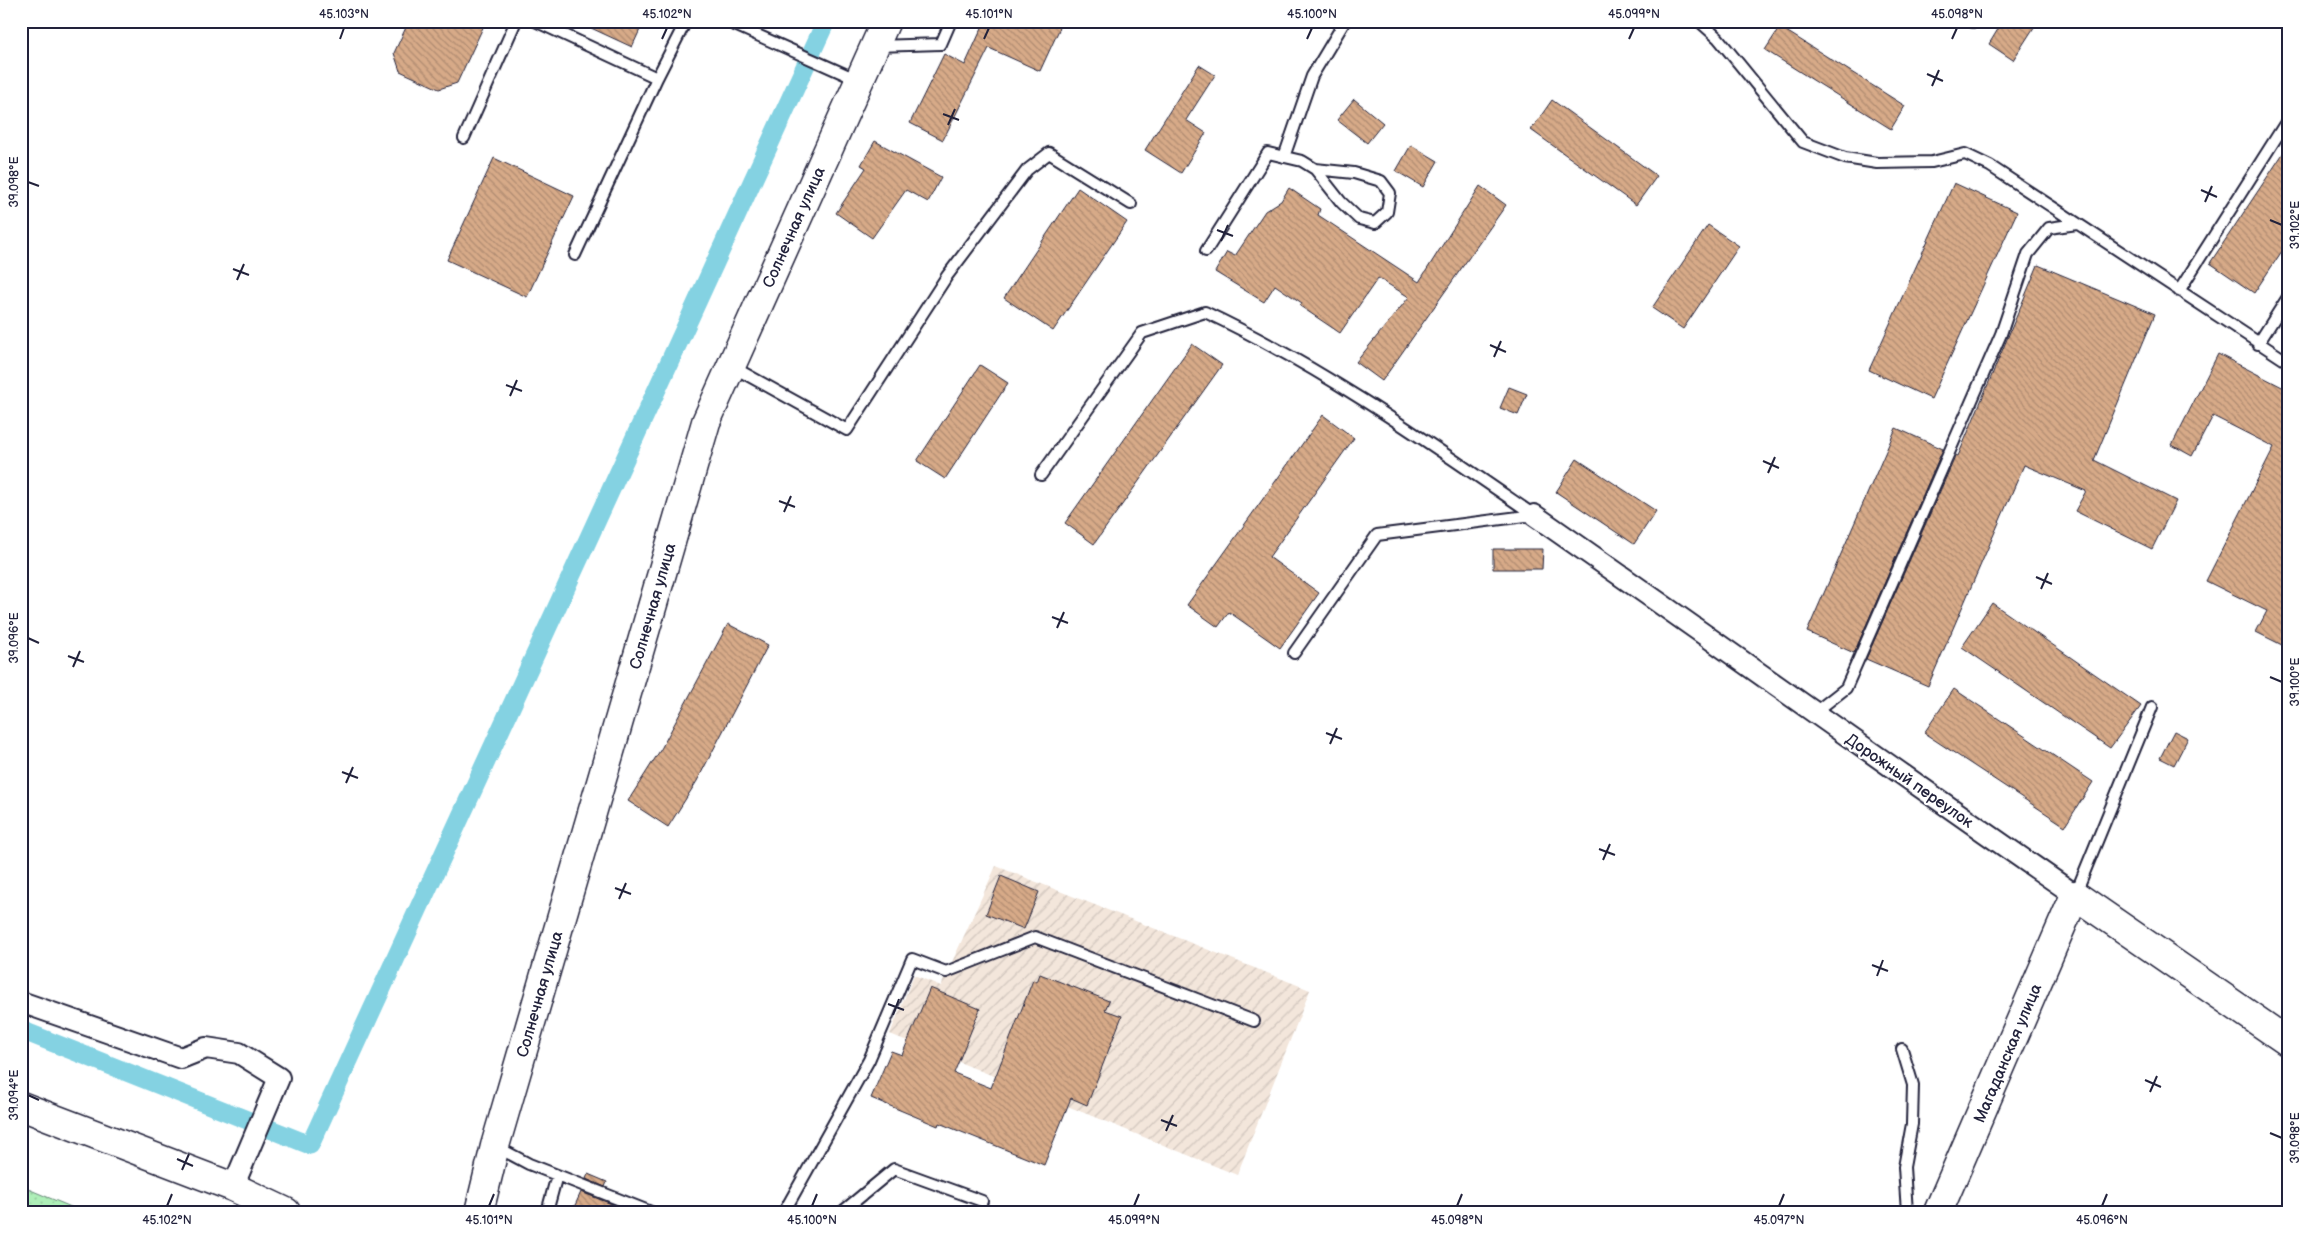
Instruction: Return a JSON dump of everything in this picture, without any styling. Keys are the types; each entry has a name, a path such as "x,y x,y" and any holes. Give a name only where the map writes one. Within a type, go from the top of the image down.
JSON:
{"main road":[{"name":"Солнечная улица","path":"478,1212 495,1146 706,422 852,77 875,46 886,21"},
{"name":"Дорожный переулок","path":"2075,895 2288,1042"},
{"name":"Магаданская улица","path":"1938,1212 2075,895"},
{"path":"21,1106 233,1188 286,1212"}],"street":[{"name":"Дорожный переулок","path":"1534,515 2075,895"},
{"path":"21,1002 181,1058 206,1048 239,1052 279,1078 233,1188"}],"lane":[{"path":"464,138 516,21"},
{"path":"535,21 657,78"},
{"path":"575,255 657,78 686,21"},
{"path":"726,21 852,77"},
{"path":"875,46 941,44 951,21"},
{"path":"1284,157 1312,76 1344,21"},
{"path":"1699,21 1718,38 1803,142 1845,158 1877,163 1932,162 1965,154 1990,166 2288,362"},
{"path":"2179,291 2288,119"},
{"path":"730,366 847,430 947,276 1027,170 1049,153 1131,204"},
{"path":"1206,251 1268,153 1302,161 1315,169 1341,202 1359,218 1375,223 1387,212 1390,193 1381,181 1354,172 1315,169"},
{"path":"1814,713 1846,688 2001,334 2028,254 2049,228 2077,224"},
{"path":"2258,344 2288,298"},
{"path":"1042,475 1142,333 1205,312 1231,324 1355,393 1534,515"},
{"path":"1294,653 1377,535 1534,515"},
{"path":"2075,895 2152,707"},
{"path":"784,1212 869,1060 912,959 946,972 1035,938 1254,1021"},
{"path":"1902,1050 1913,1086 1912,1124 1904,1167 1907,1212"},
{"path":"495,1146 529,1164 651,1212"},
{"path":"842,1212 894,1169 982,1200"},
{"path":"547,1212 557,1175"}],"shaded area":[{"path":"996,866 1310,990 1237,1175 890,1034 914,975 941,986"}],"green space":[{"path":"21,1186 83,1212 21,1212"}],"building":[{"path":"409,21 486,21 457,83 439,89 400,71 394,53"},
{"path":"576,21 644,21 632,47"},
{"path":"985,21 1063,21 1040,71 989,48 943,140 910,123 944,54 965,65"},
{"path":"2003,21 2038,21 2013,60 1989,44"},
{"path":"1780,27 1905,106 1891,129 1765,50"},
{"path":"1199,65 1215,75 1186,120 1206,133 1181,173 1145,150"},
{"path":"1354,99 1383,123 1367,143 1337,120"},
{"path":"1552,100 1657,176 1636,205 1531,130"},
{"path":"875,141 941,177 928,202 906,190 872,238 836,213 866,168 861,165"},
{"path":"1411,145 1438,161 1423,187 1396,171"},
{"path":"2288,146 2288,242 2254,293 2210,263"},
{"path":"494,158 574,196 527,297 447,260"},
{"path":"1954,183 2017,212 1931,399 1869,370"},
{"path":"1480,186 1506,205 1382,381 1356,362 1409,297 1378,278 1340,333 1300,306 1302,303 1275,285 1264,302 1215,272 1227,252 1235,256 1265,211 1281,201 1289,188 1320,209 1318,215 1419,282"},
{"path":"1078,188 1127,222 1053,331 1004,298"},
{"path":"1708,225 1739,246 1683,329 1652,308"},
{"path":"2038,265 2155,314 2094,460 2176,501 2152,549 2075,511 2086,491 2024,465 1928,686 1866,659 1956,455 1958,456"},
{"path":"1192,344 1222,365 1094,544 1065,523"},
{"path":"2218,354 2288,390 2288,648 2256,632 2267,611 2206,581 2274,447 2213,416 2192,456 2172,445"},
{"path":"980,365 1008,383 945,479 917,461"},
{"path":"1509,387 1527,394 1518,415 1500,408"},
{"path":"1323,415 1354,438 1269,557 1319,593 1280,648 1229,612 1218,627 1187,605"},
{"path":"1896,428 1943,449 1854,653 1807,632"},
{"path":"1577,459 1656,511 1634,544 1556,492"},
{"path":"1493,549 1543,549 1542,569 1493,569"},
{"path":"1992,603 2141,706 2110,748 1962,647"},
{"path":"728,624 768,645 697,781 668,827 628,801 661,749"},
{"path":"1954,689 2093,782 2065,826 1924,733"},
{"path":"2174,731 2188,738 2174,765 2160,758"},
{"path":"1001,876 1039,892 1024,929 986,914"},
{"path":"1040,974 1109,1001 1105,1010 1122,1016 1087,1105 1071,1098 1044,1165 939,1123 938,1126 871,1098 891,1051 902,1055 930,988 980,1009 954,1073 991,1088 1033,980 1037,982"},
{"path":"588,1174 607,1182 605,1187 586,1179"},
{"path":"581,1192 632,1212 572,1212"}],"waterway":[{"path":"21,1030 310,1145 826,21"}]}
